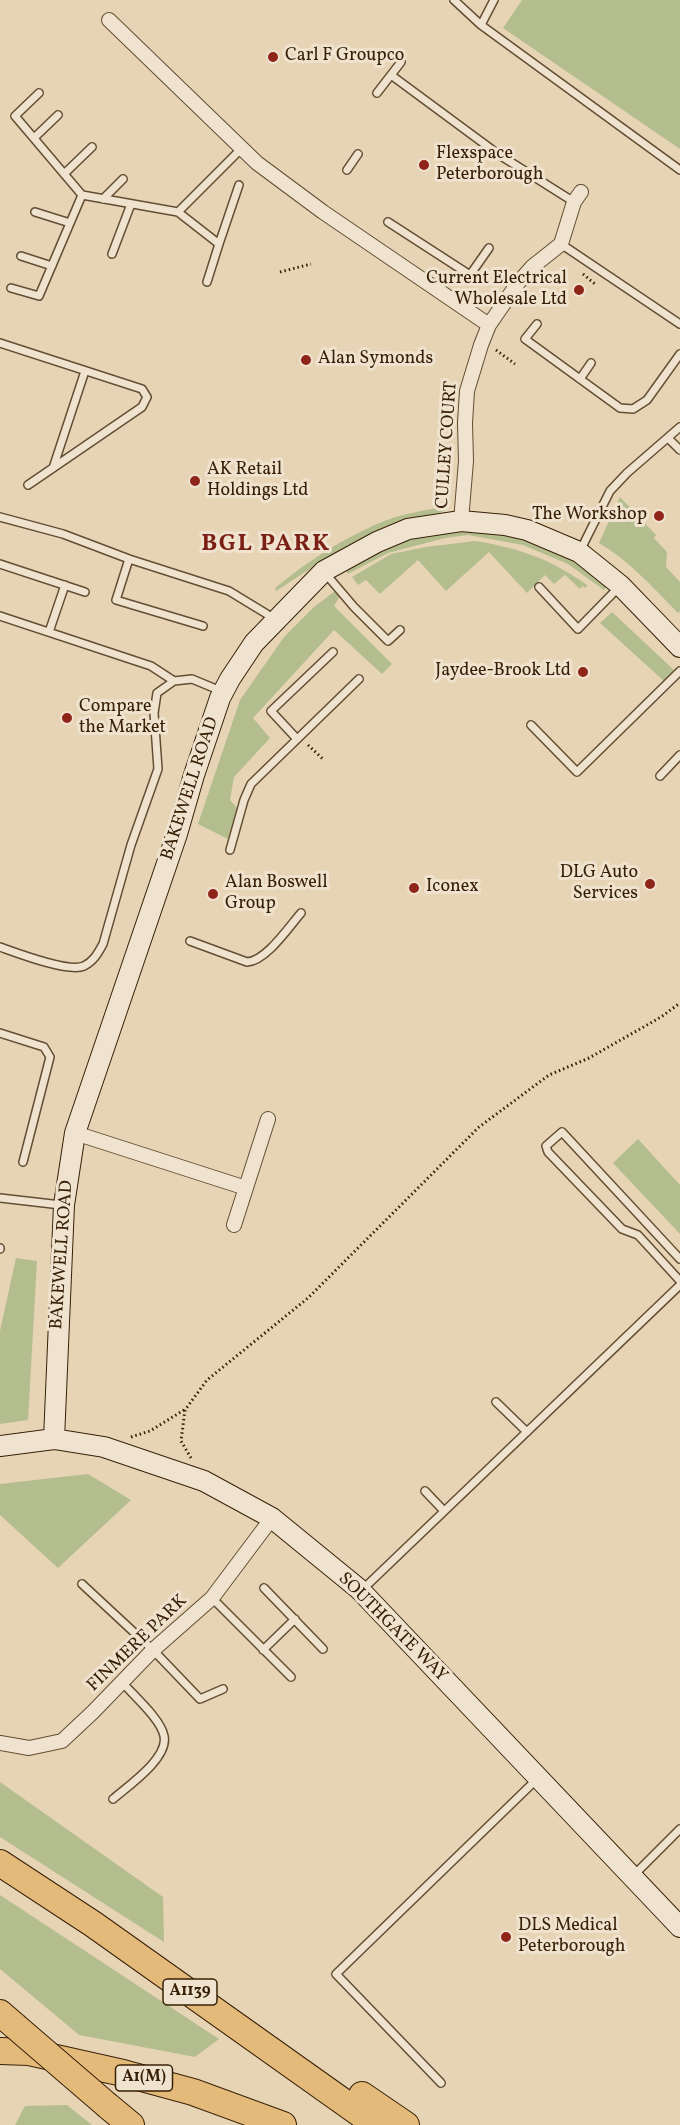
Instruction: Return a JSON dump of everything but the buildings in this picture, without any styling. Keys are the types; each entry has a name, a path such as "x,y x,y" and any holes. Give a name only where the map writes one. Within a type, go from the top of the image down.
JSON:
{"highway":[{"name":"A1139","path":"0,1863 93,1924 376,2125"},
{"path":"93,1924 218,2000 406,2125"},
{"path":"8,2020 130,2125"},
{"name":"A1(M)","path":"0,2051 29,2052 123,2073 193,2092 283,2125"}],"street":[{"path":"109,20 257,164 323,212 489,325"},
{"path":"561,244 577,197"},
{"name":"CULLEY COURT","path":"460,520 466,461 467,391 481,345 489,325 518,283 532,267 561,244"},
{"name":"BAKEWELL ROAD","path":"54,1439 64,1205 75,1133 177,834 194,775 224,692 254,643 324,571 377,542 408,529 460,520 527,530 579,552 621,585 677,637"},
{"path":"234,1226 268,1119"},
{"path":"75,1133 246,1188"},
{"name":"SOUTHGATE WAY","path":"0,1446 54,1439 104,1447 204,1481 272,1518 361,1592 680,1927"},
{"name":"FINMERE PARK","path":"0,1743 29,1748 62,1741 153,1650 212,1598 272,1518"}],"lane":[{"path":"454,0 481,25 680,170"},
{"path":"481,25 494,0"},
{"path":"377,93 401,62"},
{"path":"391,75 498,154 577,197"},
{"path":"39,93 15,116 82,195 178,212 219,244"},
{"path":"34,138 58,115"},
{"path":"64,174 92,147"},
{"path":"178,212 241,149"},
{"path":"347,170 358,154"},
{"path":"103,199 123,179"},
{"path":"207,282 239,185"},
{"path":"12,288 39,296 82,195"},
{"path":"112,254 131,204"},
{"path":"35,212 70,223"},
{"path":"388,222 470,275 483,278"},
{"path":"561,244 680,324"},
{"path":"470,275 489,248"},
{"path":"21,256 52,266"},
{"path":"537,324 525,339 620,408 633,409 647,400 680,354"},
{"path":"0,343 142,389 147,397 142,407 28,485"},
{"path":"580,378 591,363"},
{"path":"53,468 85,371"},
{"path":"579,552 610,491 680,427"},
{"path":"668,438 680,450"},
{"path":"0,517 63,534 129,559 229,591 277,620"},
{"path":"129,559 116,600 203,626"},
{"path":"0,564 85,592"},
{"path":"324,571 354,607 388,641 400,630"},
{"path":"49,632 65,585"},
{"path":"539,587 578,629 621,585"},
{"path":"0,616 151,666 174,681"},
{"path":"299,738 271,711 333,652"},
{"path":"531,725 577,772 680,672"},
{"path":"0,947 51,964 82,967 94,959 103,944 131,845 158,769 154,712 157,693 174,681 192,679 224,692"},
{"path":"230,850 244,800 251,784 359,679"},
{"path":"660,776 680,755"},
{"path":"190,941 247,962 253,961 265,954 301,913"},
{"path":"0,1033 44,1047 50,1057 23,1162"},
{"path":"361,1592 680,1283 638,1235 622,1229 548,1152 546,1146 562,1132 680,1258"},
{"path":"0,1198 64,1205"},
{"path":"496,1402 527,1432"},
{"path":"425,1491 444,1511"},
{"path":"82,1584 153,1650 200,1699 223,1689"},
{"path":"264,1588 323,1649"},
{"path":"212,1598 291,1677"},
{"path":"263,1650 295,1619"},
{"path":"113,1799 156,1762 164,1747 164,1736 156,1720 121,1682"},
{"path":"441,2083 336,1974 538,1778"},
{"path":"632,1876 680,1829"}],"path":[{"path":"280,272 311,264"},
{"path":"579,271 596,285"},
{"path":"496,350 515,364"},
{"path":"299,738 324,760"},
{"path":"104,1447 150,1431 185,1410 207,1380 308,1298 479,1127 549,1075 590,1058 661,1017 680,1003"},
{"path":"185,1410 181,1441 204,1481"}],"green space":[{"path":"522,0 680,0 680,149 503,28"},
{"path":"620,497 656,535 654,538 667,552 666,567 680,582 680,611 678,613 631,566 599,543"},
{"path":"447,506 446,510 418,522 381,533 316,565 276,591 275,588 301,568 357,533 394,518"},
{"path":"477,529 520,536 576,559 607,586 604,590 568,564 523,545 468,535 445,538 388,553 348,574 343,567 389,543 443,532"},
{"path":"475,541 506,547 547,561 587,585 586,588 582,586 580,589 565,575 554,584 545,575 527,593 489,552 446,591 418,560 380,594 366,580 358,585 352,577 391,554"},
{"path":"335,591 340,596 334,606 392,664 382,674 334,630 253,718 270,738 234,777 230,800 237,808 228,839 198,824 240,700 284,637 314,607"},
{"path":"612,612 675,671 665,682 600,623"},
{"path":"638,1139 680,1185 680,1234 613,1163"},
{"path":"16,1258 37,1261 28,1420 0,1424 0,1331"},
{"path":"88,1474 131,1500 58,1568 0,1515 0,1484"},
{"path":"0,1782 163,1897 164,1942 0,1837"},
{"path":"0,1895 219,2039 195,2057 79,2035 0,1969"},
{"path":"67,2105 92,2125 15,2125 25,2106"}],"place":[{"name":"Carl F Groupco","path":"273,57"},
{"name":"Flexspace Peterborough","path":"424,165"},
{"name":"Current Electrical Wholesale Ltd","path":"579,290"},
{"name":"Alan Symonds","path":"306,360"},
{"name":"AK Retail Holdings Ltd","path":"195,481"},
{"name":"The Workshop","path":"659,516"},
{"name":"Jaydee-Brook Ltd","path":"583,672"},
{"name":"Compare the Market","path":"67,718"},
{"name":"DLG Auto Services","path":"650,884"},
{"name":"Iconex","path":"414,888"},
{"name":"Alan Boswell Group","path":"213,894"},
{"name":"DLS Medical Peterborough","path":"506,1937"}],"district":[{"name":"BGL PARK","path":"266,546"}]}
